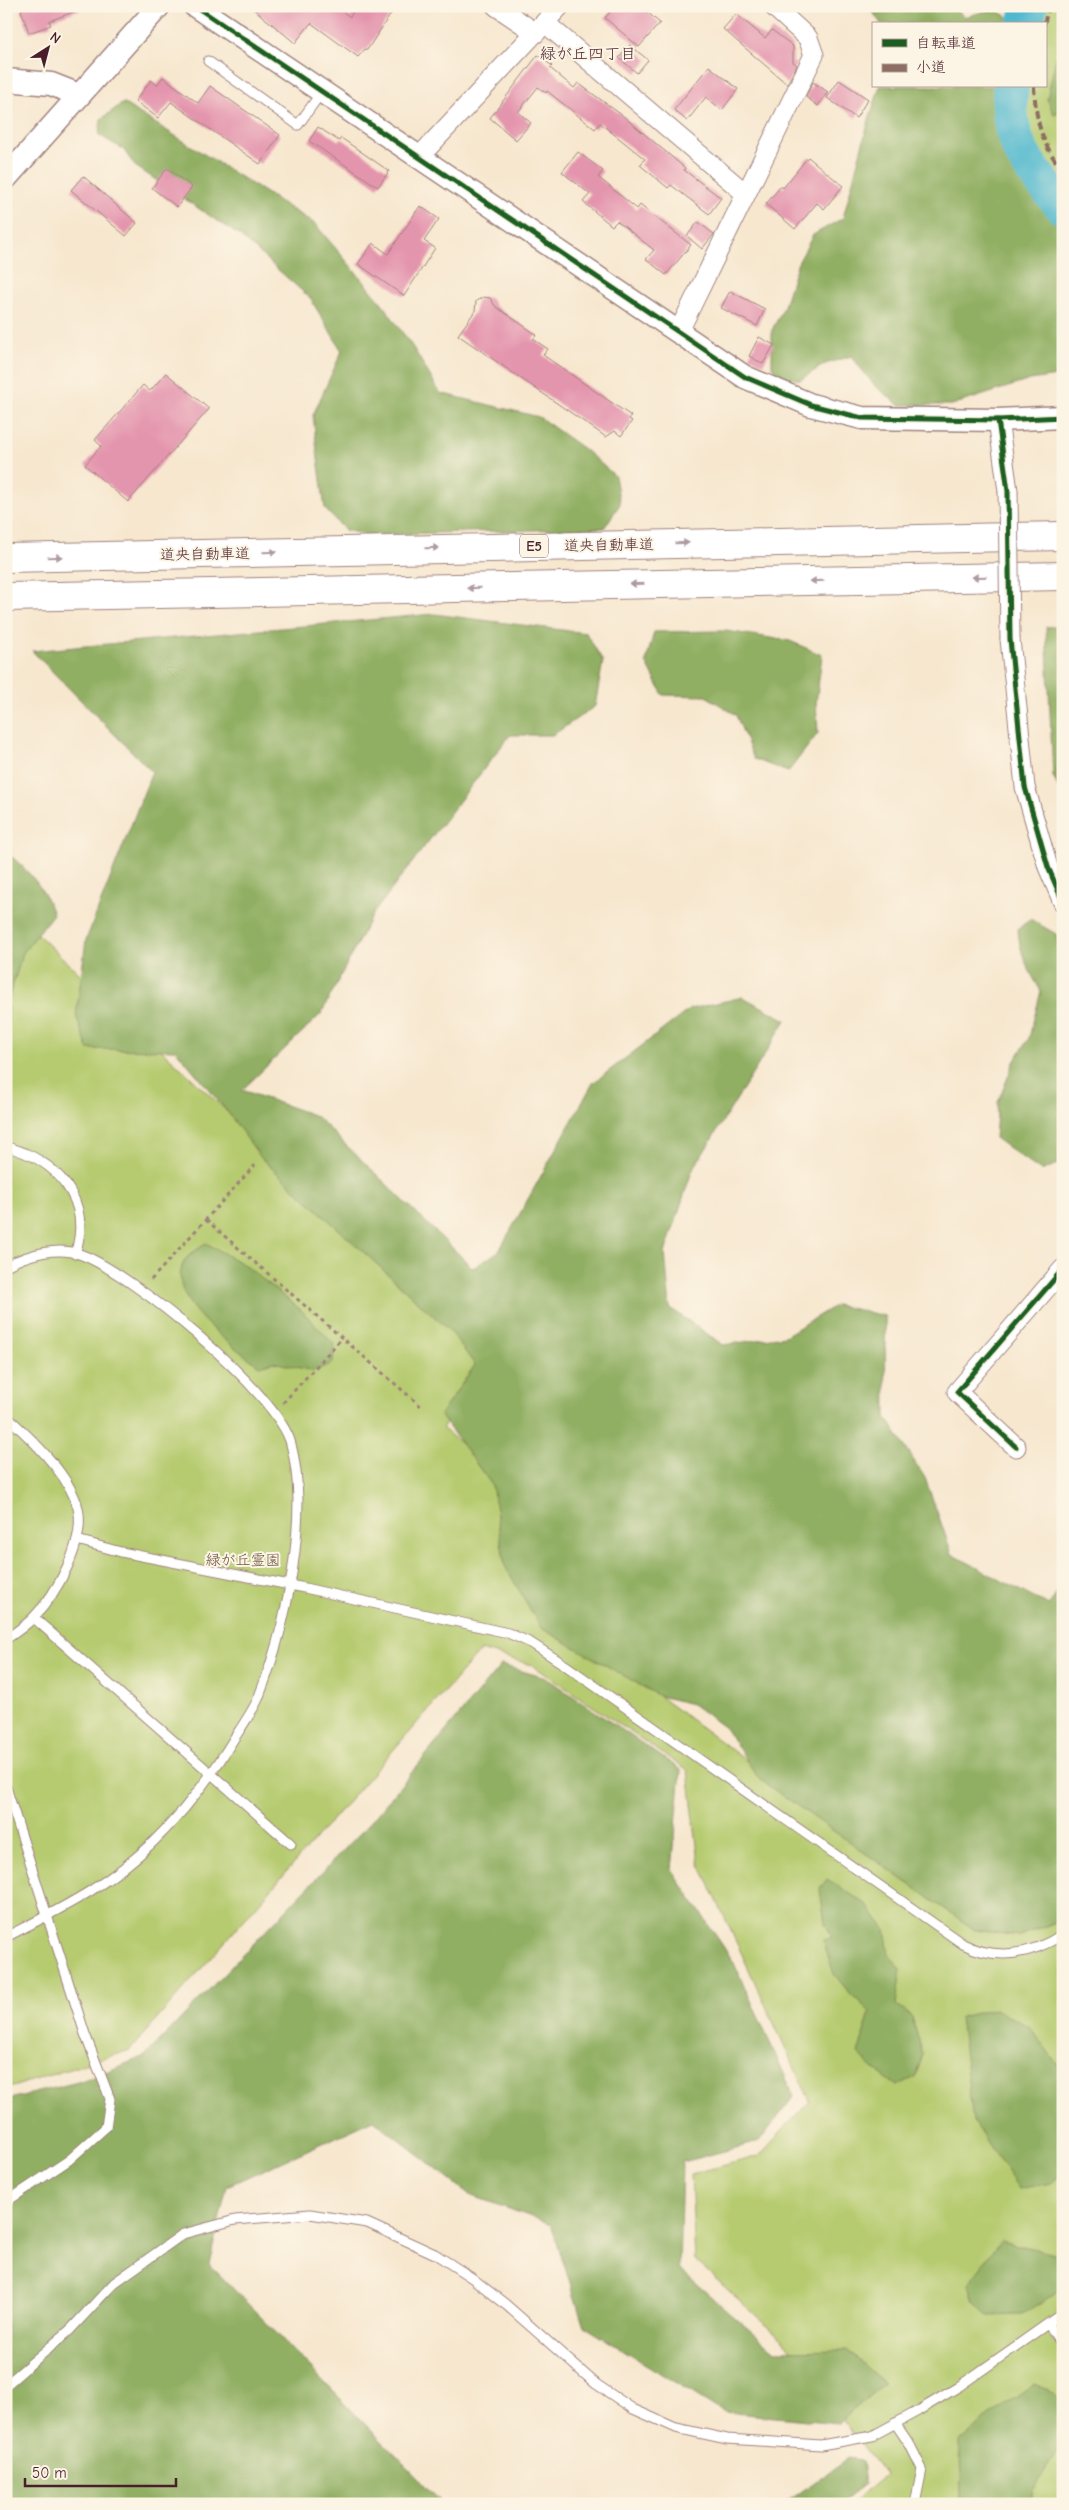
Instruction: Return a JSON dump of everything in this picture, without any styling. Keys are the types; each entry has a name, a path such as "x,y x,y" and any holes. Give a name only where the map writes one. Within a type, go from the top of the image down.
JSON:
{"highway":[{"name":"道央自動車道","path":"6,558 1063,536"},
{"path":"6,597 1063,576"}],"street":[{"path":"6,178 159,6"},
{"path":"195,6 745,377 811,405 862,418 998,420 1063,417"},
{"path":"496,6 540,28 746,194"},
{"path":"420,156 560,6"},
{"path":"678,333 814,55 808,38 775,7"},
{"path":"6,80 50,84 79,95"},
{"path":"998,420 1008,491 1010,639 1025,787 1048,867 1063,902"},
{"path":"1016,1447 957,1392 1063,1270"}],"lane":[{"path":"208,62 298,124 322,91"},
{"path":"6,1147 41,1160 58,1175 79,1208 80,1231 75,1254"},
{"path":"6,1266 49,1251 82,1255 141,1292 236,1370 274,1413 290,1441 299,1484 291,1585 285,1618 257,1701 211,1775 154,1842 108,1880 67,1907 6,1937"},
{"path":"6,1416 31,1438 70,1488 78,1508 79,1522 77,1540 60,1584 34,1618 6,1640"},
{"path":"77,1540 121,1552 291,1585 508,1633 531,1643 688,1750 947,1934 974,1949 989,1954 1021,1953 1049,1943 1063,1934"},
{"path":"34,1618 290,1844"},
{"path":"6,1787 85,2034 110,2098 106,2127 69,2160 6,2202"},
{"path":"6,2385 70,2330 114,2283 183,2234 235,2220 310,2214 367,2223 435,2254 472,2278 504,2303 596,2384 633,2409 676,2428 727,2440 821,2445 872,2436 958,2387 1063,2314"},
{"path":"1048,2324 1063,2346"},
{"path":"895,2423 910,2445 922,2469 915,2504"}],"path":[{"path":"141,1292 255,1165"},
{"path":"206,1220 423,1408"},
{"path":"274,1413 342,1338"}],"green space":[{"path":"869,6 952,6 965,17 981,12 997,11 1014,22 880,22"},
{"path":"1030,6 1063,6 1063,187 1038,157 1022,122 1020,88 1046,88 1046,22 1027,22"},
{"path":"1063,47 1063,110 1054,114 1047,99 1056,58"},
{"path":"879,88 1001,88 998,120 1016,171 1063,223 1063,375 1030,380 952,405 899,405 874,385 851,356 825,364 800,380 783,376 772,367 772,330 783,309 797,265 813,235 843,218"},
{"path":"123,103 315,224 382,303 414,349 440,393 539,417 584,449 615,476 620,504 604,528 366,535 345,530 325,509 313,415 342,351 310,298 240,236 135,166 123,149 99,135 101,119"},
{"path":"434,614 586,633 603,661 595,706 553,735 510,735 372,915 321,1014 242,1090 316,1116 473,1268 499,1251 593,1083 690,1009 743,997 786,1020 692,1171 665,1253 670,1308 723,1345 785,1336 836,1305 885,1316 886,1417 925,1478 952,1554 1049,1606 1063,1583 1063,1919 1020,1936 975,1930 759,1779 725,1728 692,1704 659,1696 541,1628 505,1566 492,1485 440,1415 475,1365 451,1332 262,1159 226,1110 176,1050 88,1049 76,1016 86,940 152,772 32,651"},
{"path":"1063,626 1063,797 1053,776 1046,627"},
{"path":"726,631 790,641 822,655 816,703 818,733 788,772 754,759 736,715 706,696 663,695 646,662 654,632"},
{"path":"6,852 21,865 40,887 53,914 23,953 8,1000 9,1051 6,1055"},
{"name":"緑が丘霊園","path":"6,905 498,1364 442,1428 502,1477 525,1597 975,1930 1020,1936 1053,1923 1063,1904 1063,2504 851,2504 885,2475 782,2339 695,2260 691,2174 759,2156 810,2101 699,1862 688,1771 532,1665 481,1650 130,2050 6,2089"},
{"path":"1030,919 1056,934 1063,950 1063,1162 1041,1171 995,1138 998,1102 1014,1062 1029,1038 1041,991 1025,961 1020,946 1018,929"},
{"path":"206,1243 246,1266 301,1310 334,1344 333,1363 314,1371 273,1362 259,1366 218,1334 191,1305 183,1290 180,1275 185,1260"},
{"path":"501,1665 546,1678 681,1770 672,1870 733,1961 794,2096 759,2142 682,2162 679,2269 774,2351 847,2350 884,2383 839,2423 723,2412 584,2326 551,2224 470,2195 374,2120 227,2186 209,2264 443,2504 6,2504 6,2100 86,2080 145,2056 368,1825"},
{"path":"827,1879 866,1904 885,1929 889,1954 901,1969 896,2005 912,2017 923,2055 915,2077 897,2086 858,2054 870,2012 848,1991 834,1974 823,1941 832,1937 825,1923 820,1889"},
{"path":"994,2009 1030,2027 1063,2072 1063,2173 1051,2183 1019,2189 973,2122 960,2017"},
{"path":"1000,2241 1063,2255 1063,2289 1020,2315 988,2316 974,2302 969,2284"},
{"path":"1035,2384 1055,2393 1063,2401 1063,2443 1031,2492 1032,2504 961,2504 960,2441 987,2418"},
{"path":"847,2459 862,2461 865,2484 839,2504 784,2504"}],"building":[{"path":"30,6 84,6 84,8 49,21 51,25 29,33 21,10"},
{"path":"250,6 335,6 350,17 356,6 396,6 367,50 365,49 358,57 311,23 295,43"},
{"path":"615,6 640,6 660,23 639,47 605,18"},
{"path":"736,14 765,38 772,30 793,46 793,62 797,65 787,84 723,29"},
{"path":"630,45 648,60 637,73 619,58"},
{"path":"538,55 574,88 578,83 623,116 685,168 684,170 721,198 709,214 671,185 668,188 640,165 645,159 600,123 595,129 547,91 546,93 538,87 518,112 531,123 516,140 490,118"},
{"path":"709,66 738,89 722,110 706,97 687,121 674,110"},
{"path":"163,77 198,103 210,86 280,135 260,164 171,102 158,118 135,101 151,80 157,85"},
{"path":"839,80 868,99 856,118 827,98"},
{"path":"813,82 828,92 818,106 806,97"},
{"path":"318,127 339,141 341,138 389,171 378,187 309,141"},
{"path":"578,152 603,171 598,177 637,209 640,205 691,245 666,275 646,259 654,250 617,221 612,226 583,202 590,194 562,172"},
{"path":"808,157 843,186 824,209 817,203 795,229 766,204 781,186 783,188"},
{"path":"167,168 192,187 177,207 152,188"},
{"path":"83,176 137,223 126,236 71,190"},
{"path":"420,206 439,219 424,241 435,248 404,296 358,264 373,243 388,254"},
{"path":"698,222 714,234 702,249 687,236"},
{"path":"730,291 765,309 757,326 721,308"},
{"path":"484,297 490,298 495,306 537,335 533,339 548,349 543,355 631,416 629,419 632,421 621,436 615,431 606,437 458,335 475,311 476,301"},
{"path":"759,337 774,345 763,364 749,356"},
{"path":"166,373 209,409 128,502 85,465 101,446 95,440 143,385 150,391"}],"waterway":[{"path":"1026,22 1030,6"},
{"path":"1011,88 1011,123 1015,139 1030,166 1063,207"}],"marked path":[{"path":"1045,22 1049,6"},
{"path":"1034,88 1036,111 1041,132 1049,151 1063,171"}],"cycle path":[{"path":"195,6 745,377 811,405 862,418 998,420 1063,417"},
{"path":"998,420 1008,491 1010,639 1025,787 1048,867 1063,902"},
{"path":"1016,1447 957,1392 1063,1269"}],"district":[{"name":"緑が丘四丁目","path":"588,53"}]}
